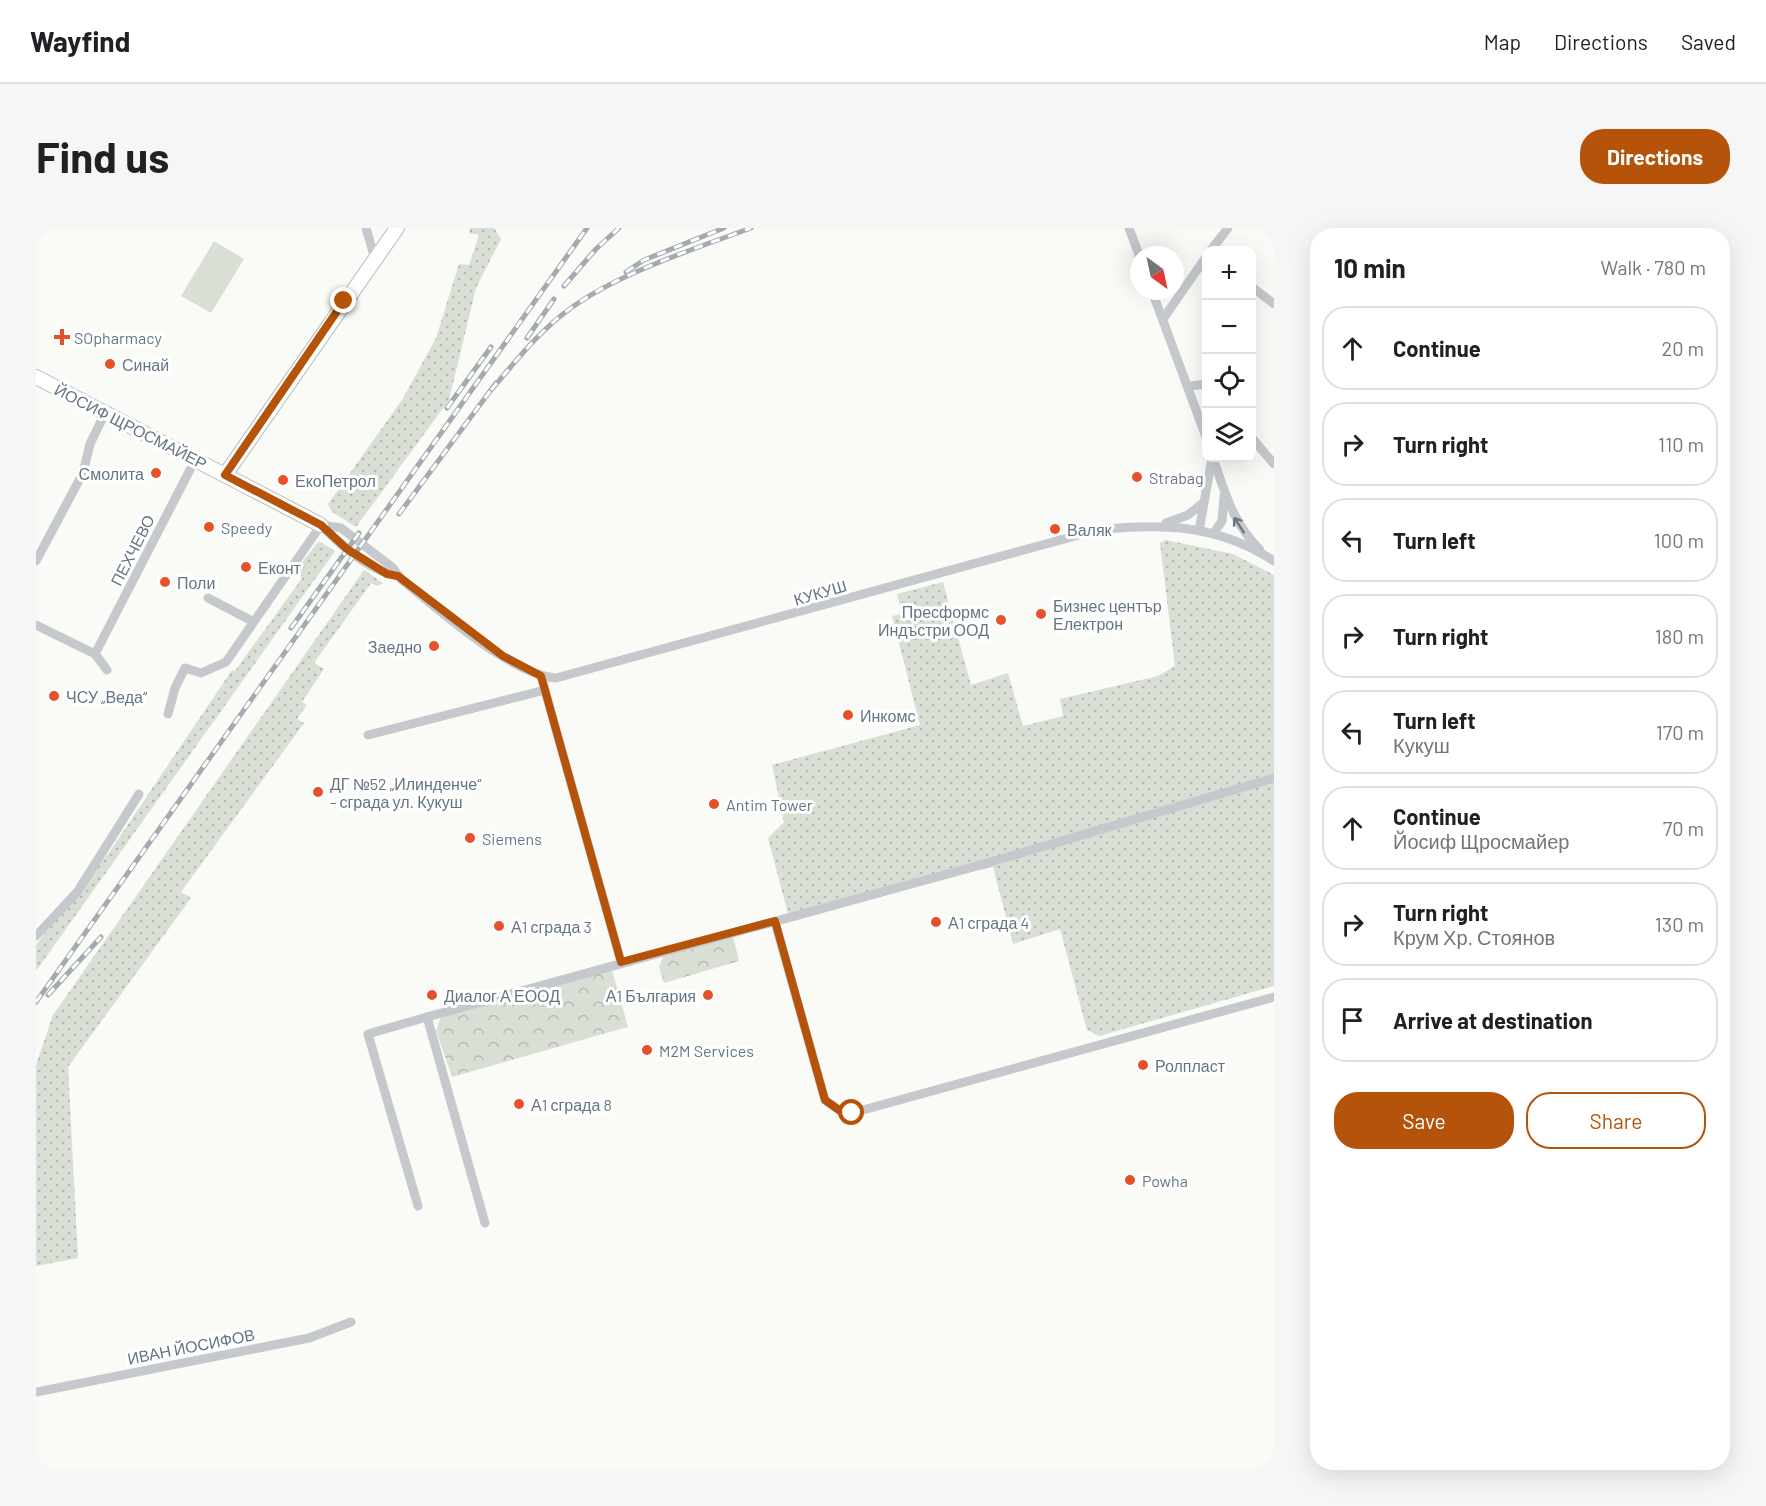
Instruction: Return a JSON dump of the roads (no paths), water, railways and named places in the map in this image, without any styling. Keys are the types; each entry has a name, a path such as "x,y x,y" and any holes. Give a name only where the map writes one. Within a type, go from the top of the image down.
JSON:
{"street":[{"path":"366,228 375,259"},
{"path":"225,475 397,228"},
{"path":"1129,228 1136,246"},
{"path":"1214,246 1228,228"},
{"path":"1163,319 1202,263"},
{"path":"1256,291 1274,304"},
{"path":"1156,300 1190,386 1202,424"},
{"name":"ЙОСИФ ЩРОСМАЙЕР","path":"36,377 321,525"},
{"path":"1190,386 1202,384"},
{"path":"36,561 82,473 90,444 105,413"},
{"path":"1256,444 1274,464"},
{"name":"ПЕХЧЕВО","path":"94,654 195,460"},
{"path":"1199,531 1212,462"},
{"path":"1214,462 1240,527 1263,554"},
{"path":"1213,534 1222,521 1224,491"},
{"path":"1160,525 1188,515 1203,503"},
{"path":"168,714 175,688 185,668 201,673 226,662 252,621 321,525"},
{"name":"КУКУШ","path":"321,525 341,528 392,567 398,576 503,656 541,676 556,678 573,676 1097,530 1160,525 1199,531 1213,534 1263,554 1274,561"},
{"path":"208,598 252,621"},
{"path":"36,625 94,654 107,670"},
{"path":"541,676 621,962"},
{"path":"368,735 546,690"},
{"path":"418,1206 368,1034 621,962 984,864 1274,778"},
{"path":"36,936 78,891 139,794"},
{"path":"775,921 825,1100 839,1110 852,1113 1274,997"},
{"path":"427,1017 485,1223"},
{"name":"ИВАН ЙОСИФОВ","path":"36,1392 309,1338 351,1322"}],"railway":[{"path":"36,1002 587,228"},
{"path":"564,286 596,249 619,228"},
{"path":"626,272 644,260 724,228"},
{"path":"491,390 549,326 590,295 682,253 751,228"},
{"path":"527,338 554,299"},
{"path":"447,408 491,347"},
{"path":"399,514 496,383"},
{"path":"291,628 359,533"},
{"path":"48,995 101,937"}],"place":[{"name":"SOpharmacy","path":"62,337"},
{"name":"Синай","path":"110,364"},
{"name":"Смолита","path":"156,473"},
{"name":"Strabag","path":"1137,477"},
{"name":"ЕкоПетрол","path":"283,480"},
{"name":"Speedy","path":"209,527"},
{"name":"Валяк","path":"1055,529"},
{"name":"Еконт","path":"246,567"},
{"name":"Поли","path":"165,582"},
{"name":"Бизнес център Електрон","path":"1041,614"},
{"name":"Пресформс Индъстри ООД","path":"1001,620"},
{"name":"Заедно","path":"434,646"},
{"name":"ЧСУ „Веда“","path":"54,696"},
{"name":"Инкомс","path":"848,715"},
{"name":"ДГ №52 „Илинденче“ - сграда ул. Кукуш","path":"318,792"},
{"name":"Antim Tower","path":"714,804"},
{"name":"Siemens","path":"470,838"},
{"name":"А1 сграда 4","path":"936,922"},
{"name":"А1 сграда 3","path":"499,926"},
{"name":"Диалог А ЕООД","path":"432,995"},
{"name":"А1 България","path":"708,995"},
{"name":"M2M Services","path":"647,1050"},
{"name":"Ролпласт","path":"1143,1065"},
{"name":"А1 сграда 8","path":"519,1104"},
{"name":"Powha","path":"1130,1180"}]}
